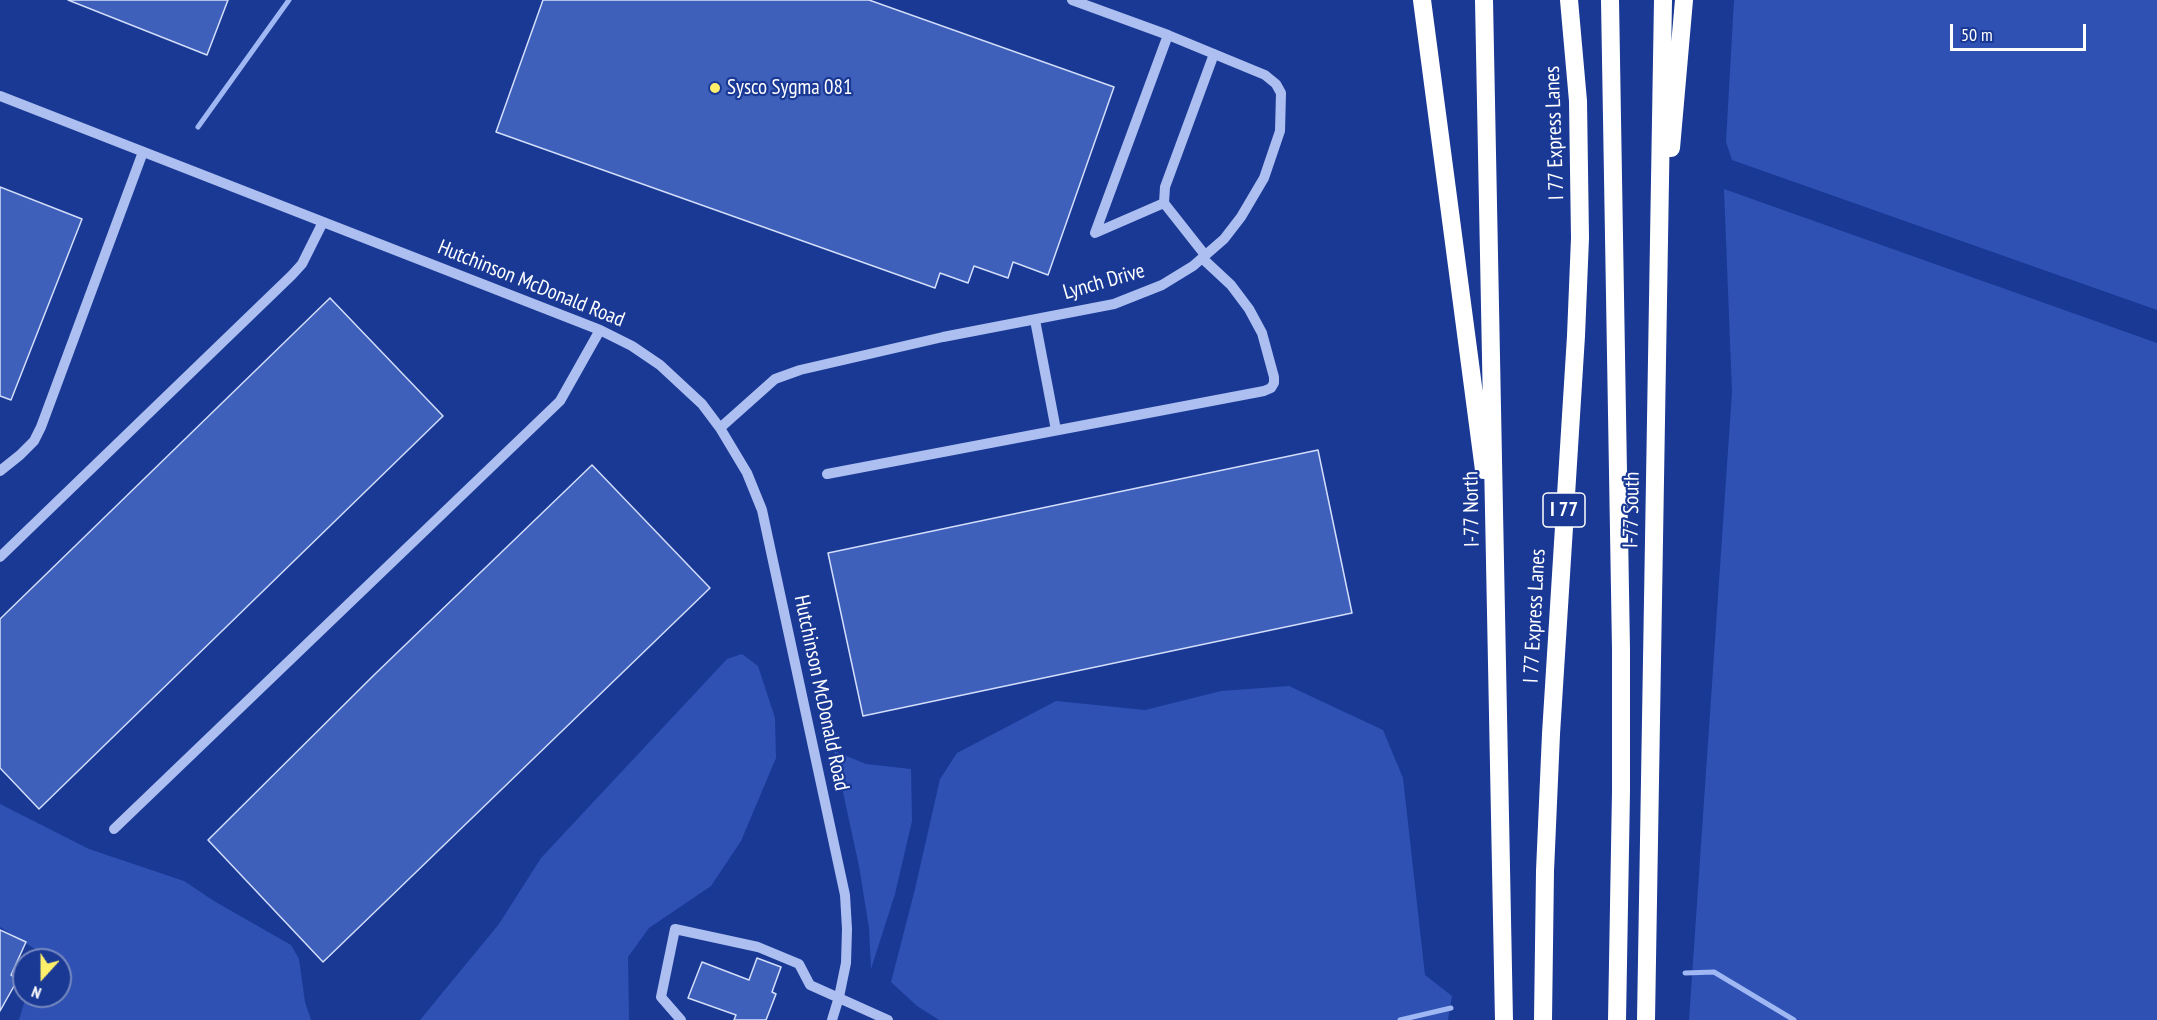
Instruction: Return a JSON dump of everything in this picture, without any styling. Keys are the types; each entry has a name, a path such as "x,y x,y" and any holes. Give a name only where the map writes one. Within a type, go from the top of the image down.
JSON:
{"highway":[{"path":"1422,0 1495,558"},
{"name":"I-77 North","path":"1484,0 1504,1019"},
{"name":"I 77 Express Lanes","path":"1543,1020 1545,871 1551,734 1580,238 1578,101 1569,0"},
{"path":"1610,0 1621,649 1617,1020"},
{"name":"I-77 South","path":"1646,1020 1663,0"},
{"path":"1658,303 1684,0"}],"street":[{"name":"Lynch Drive","path":"720,428 775,379 800,370 943,337 1114,304 1162,285 1204,256 1229,232 1264,178 1280,131 1281,93 1276,84 1265,75 1168,35 1072,0"},
{"path":"1164,203 1095,233 1168,35"},
{"path":"827,474 1264,392 1271,388 1274,377 1262,333 1249,309 1231,285 1204,256 1164,203 1165,187 1214,54"},
{"name":"Hutchinson McDonald Road","path":"0,96 600,330 632,346 660,365 702,404 720,428 747,473 762,510 845,895 846,963 832,1020"},
{"path":"0,470 34,441 143,152"},
{"path":"0,557 292,275 302,264 324,222"},
{"path":"1035,320 1056,430"},
{"path":"114,828 560,401 600,330"},
{"path":"681,1020 661,997 675,929 758,948 799,964 810,985 888,1020"}],"shaded area":[{"path":"1734,0 2157,0 2157,310 1732,160 1726,142"},
{"path":"1724,189 2157,343 2157,1020 1689,1020 1732,392"},
{"path":"742,654 758,666 775,718 776,758 741,841 711,886 649,928 628,957 629,1020 420,1020 499,924 541,858 727,659"},
{"path":"1289,686 1383,730 1403,778 1425,975 1452,996 1448,1020 939,1020 917,1006 891,982 940,779 957,753 1056,701 1145,710 1221,691"},
{"path":"834,751 866,764 911,769 912,821 895,894 871,969 869,928 859,866"},
{"path":"0,804 89,849 184,881 291,945 299,959 305,1002 311,1020 19,1020 22,1008 72,1008 72,948 33,948 0,927"}],"building":[{"path":"68,0 228,0 207,55"},
{"path":"543,0 869,0 1114,87 1048,275 1013,262 1008,278 974,266 968,283 940,273 935,288 496,132"},
{"path":"0,187 82,219 11,400 0,396"},
{"path":"330,298 443,416 39,809 0,768 0,619"},
{"path":"1318,450 1352,613 863,716 828,553"},
{"path":"592,465 710,588 323,962 208,840 374,675"},
{"path":"0,930 26,942 23,948 12,948 12,990 0,1011"},
{"path":"757,958 781,967 772,992 776,994 766,1020 734,1020 736,1015 688,998 702,962 749,980"}],"waterway":[{"path":"198,127 289,0"},
{"path":"1685,973 1714,972 1794,1020"},
{"path":"1400,1020 1451,1008"}],"place":[{"name":"Sysco Sygma 081","path":"715,88"}]}
